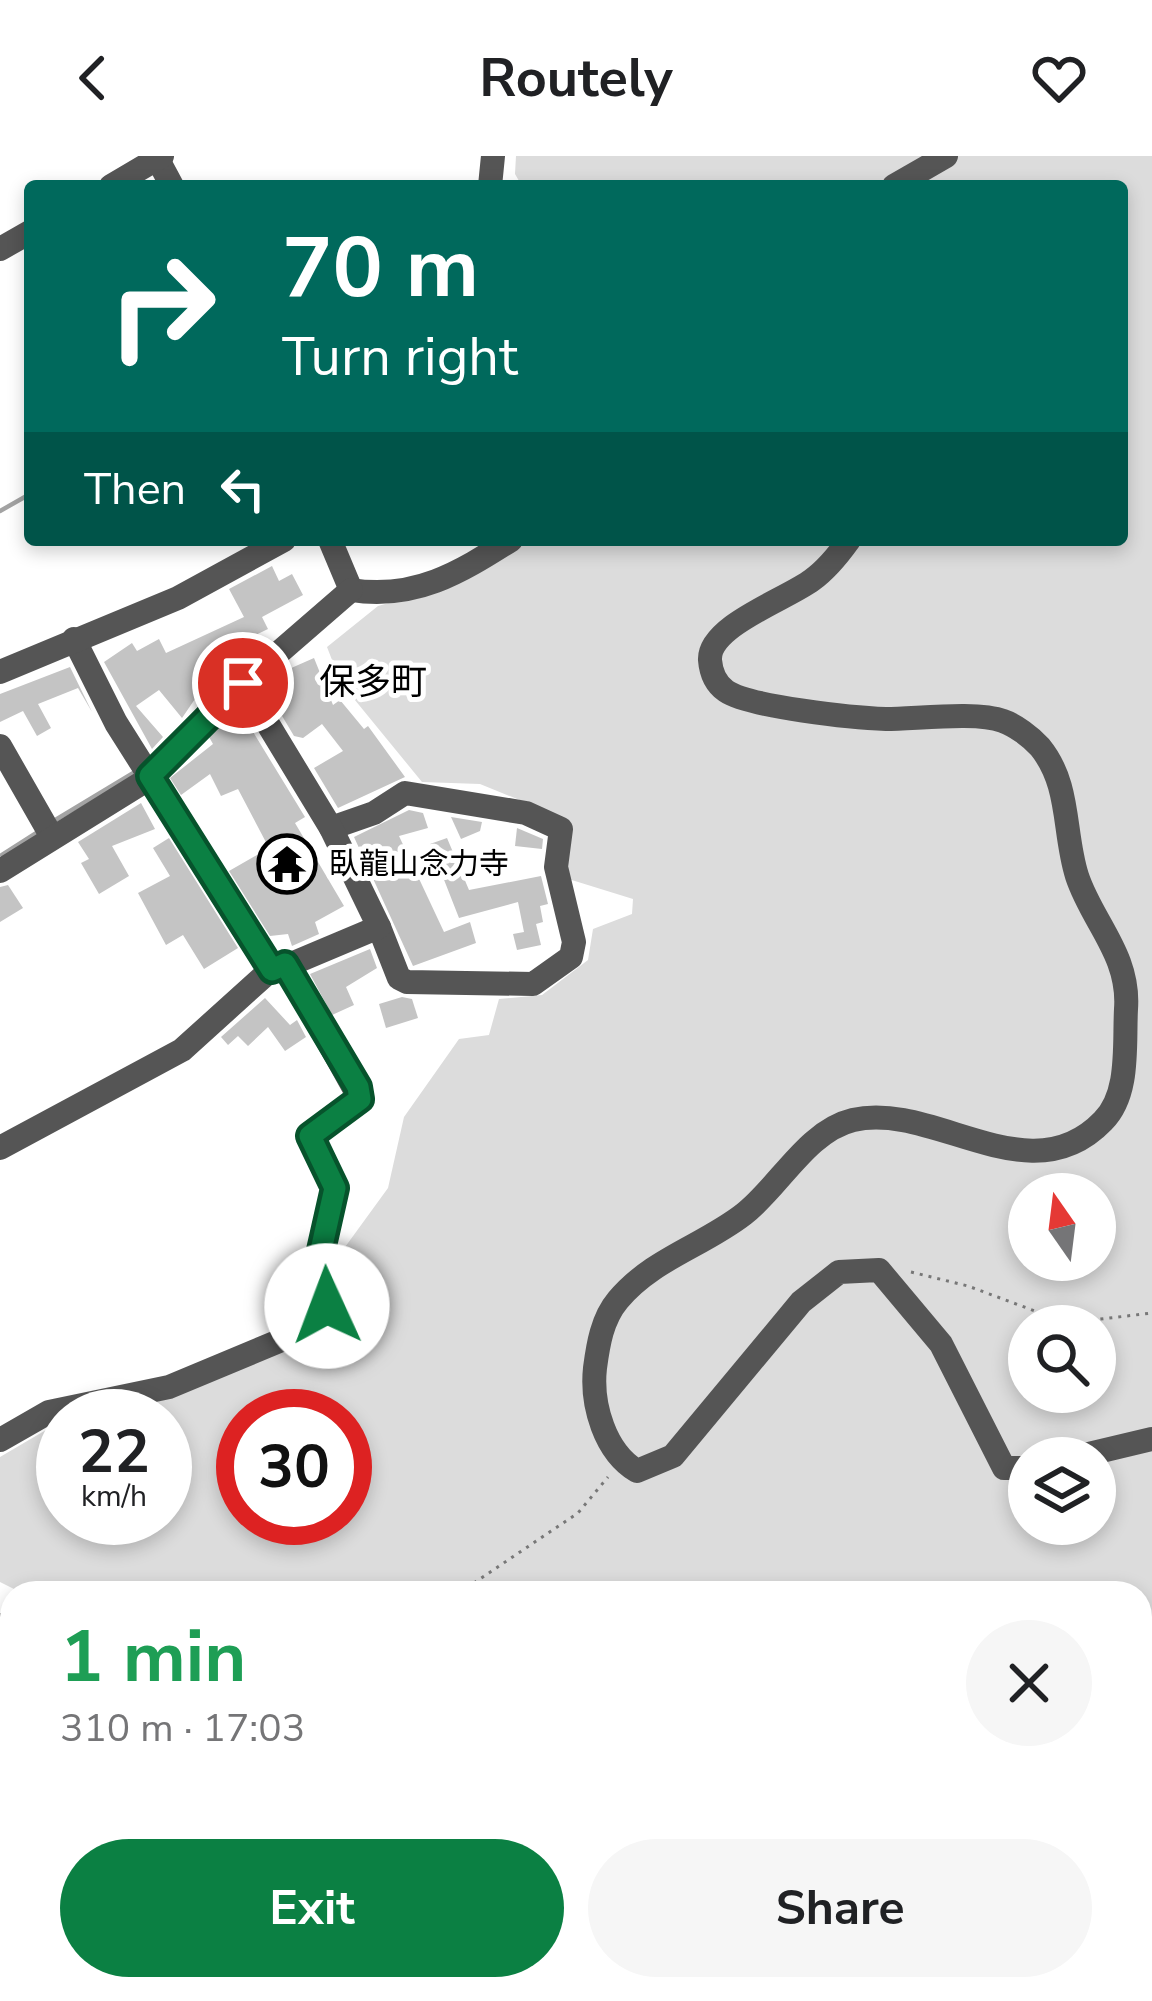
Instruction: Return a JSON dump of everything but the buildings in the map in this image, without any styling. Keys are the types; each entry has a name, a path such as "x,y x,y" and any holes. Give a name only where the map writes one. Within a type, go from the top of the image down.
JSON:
{"street":[{"path":"904,180 946,156"},
{"path":"121,180 159,157"},
{"path":"0,672 178,598 273,546"},
{"path":"333,546 356,590"},
{"path":"356,590 385,595 451,578 502,546"},
{"path":"844,546 817,578 735,624 715,643 709,656 713,677 738,697 879,719 1000,718 1039,746 1066,803 1078,881 1114,944 1123,975 1127,998 1120,1096 1104,1121 1078,1140 1044,1151 997,1148 884,1118 850,1120 827,1134 744,1214 656,1265 616,1303 599,1337 594,1376 607,1436 621,1461 638,1471 673,1456 801,1302 839,1272 879,1270 941,1344 1008,1468"},
{"path":"0,871 48,830 150,776 356,590"},
{"path":"0,1440 49,1412 169,1387 313,1327 325,1313 317,1268 335,1188 310,1136 360,1099 279,967 150,776 98,692 74,640"},
{"path":"247,690 331,828 399,978 407,982 533,984 572,957 574,942 556,867 561,830 526,813 405,793 374,813 331,828"},
{"path":"0,746 48,830"},
{"path":"0,1148 182,1050 279,967 379,927"},
{"path":"1116,1447 1152,1438"}],"path":[{"path":"879,1270 968,1286 1067,1323 1152,1313"},
{"path":"477,1581 578,1514 621,1461"}],"shaded area":[{"path":"516,156 1152,156 1152,1581 0,1581 0,1457 36,1436 36,1545 192,1545 192,1389 155,1389 316,1335 332,1325 340,1254 388,1188 404,1117 459,1039 489,1035 499,999 542,995 588,960 593,929 632,914 633,899 562,877 549,812 480,784 422,782 341,683 327,647 378,606 453,585 513,546 1128,546 1128,180 518,180 515,174"}],"waterway":[{"path":"0,511 24,497"},
{"path":"52,822 135,772"},
{"path":"2,855 38,832"}],"place":[{"name":"臥龍山念力寺","path":"287,864"}],"district":[{"name":"保多町","path":"373,682"}],"route":[{"path":"243,683 150,776 227,890 272,970 285,964 358,1087 360,1099 310,1136 335,1188 325,1250 317,1268 327,1306"}]}
